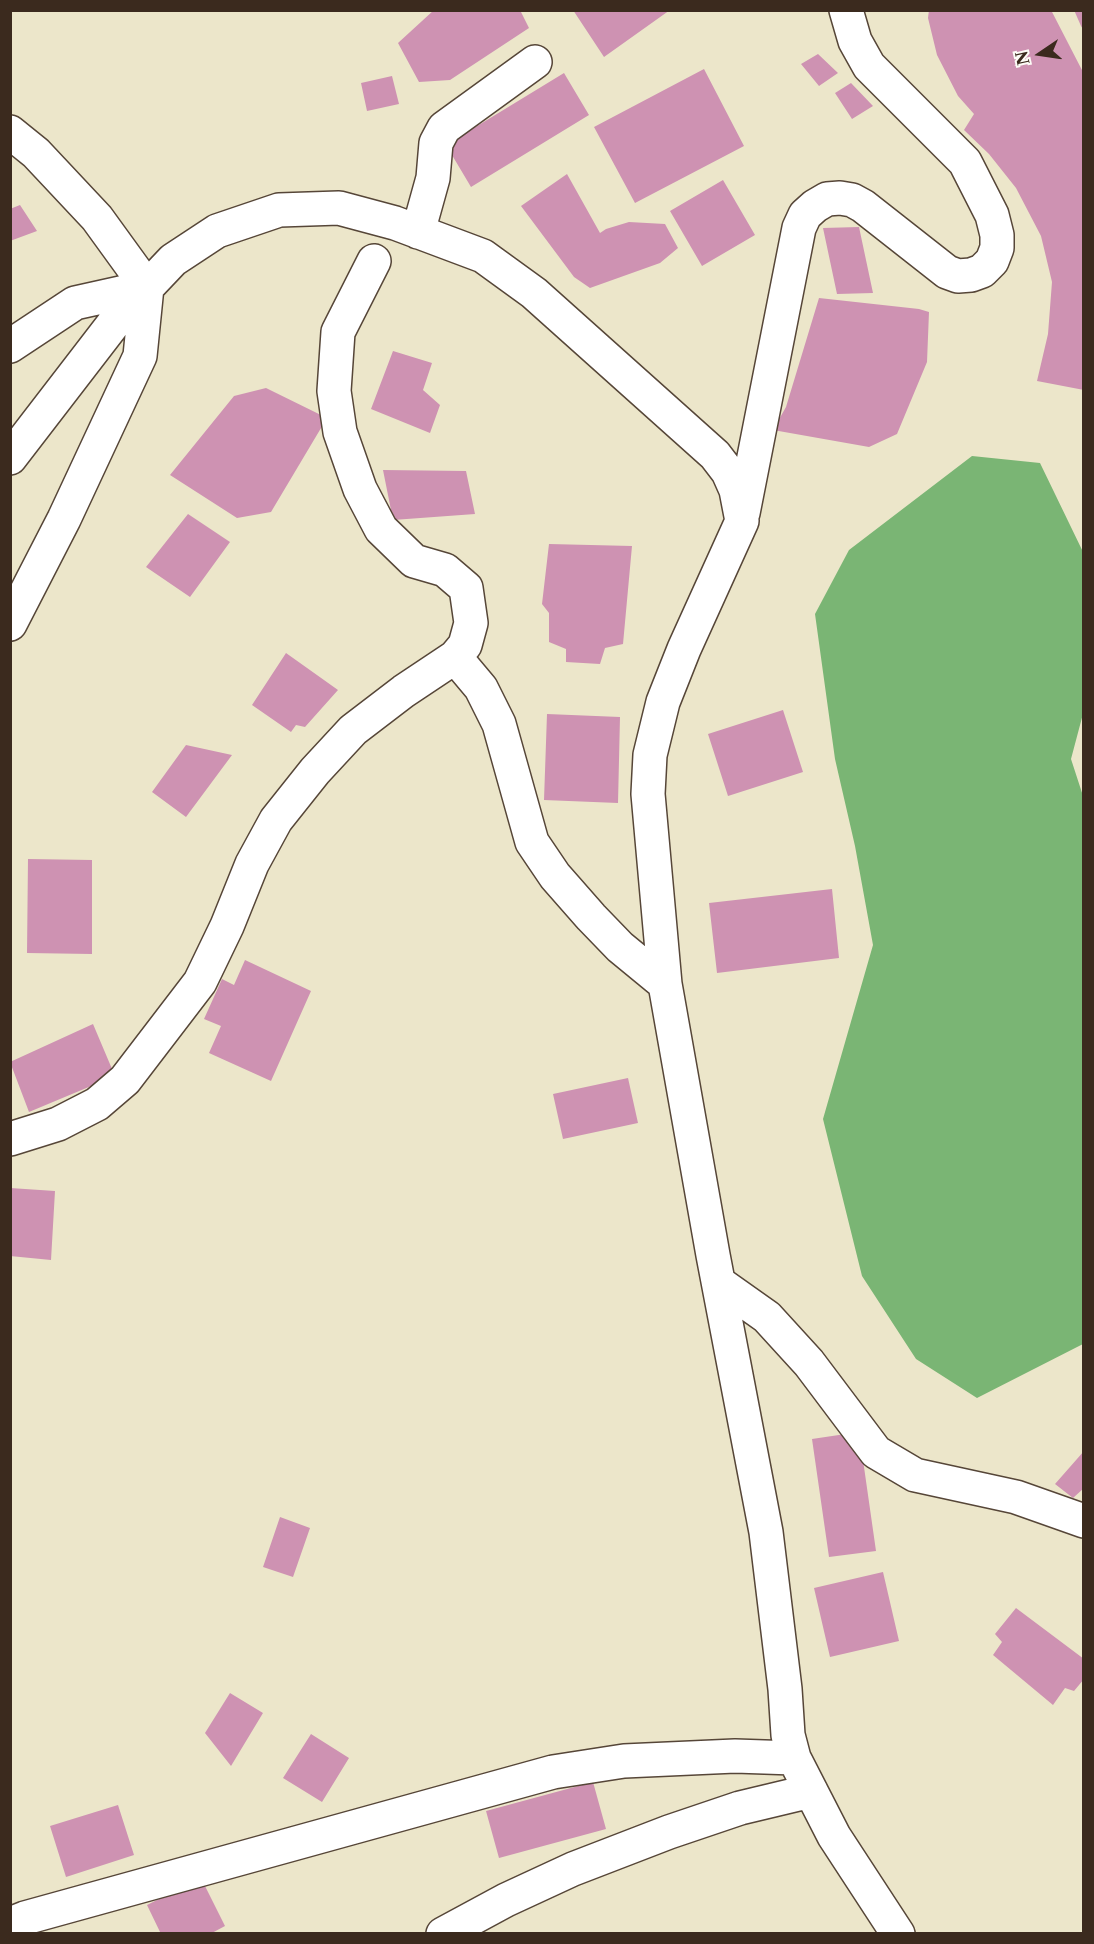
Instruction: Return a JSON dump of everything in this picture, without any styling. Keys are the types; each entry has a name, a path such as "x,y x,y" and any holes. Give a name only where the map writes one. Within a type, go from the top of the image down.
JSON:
{"street":[{"path":"843,12 869,66 964,162 992,215 997,235 997,248 992,261 982,271 958,276 947,272 863,206 852,200 840,198 827,200 815,206 805,215 799,228 742,521 684,649 663,702 650,755 648,794 665,984 766,1532 785,1689 788,1735 794,1758 834,1836 898,1934"},
{"path":"418,232 433,178 436,143 444,128 535,62"},
{"path":"10,132 36,153 97,218 147,287 140,356 64,519 10,624"},
{"path":"10,458 117,319 172,260 217,231 279,210 339,208 395,224 483,256 534,292 715,455 728,472 736,490 742,521"},
{"path":"10,1139 58,1124 97,1104 125,1080 201,982 252,864 276,820 315,771 352,730 455,657 465,645 471,623 466,588 445,570 414,561 381,529 360,489 340,432 334,391 338,332 374,261"},
{"path":"10,346 75,303 147,287"},
{"path":"455,657 481,688 499,724 532,842 555,876 591,917 620,947 665,984"},
{"path":"719,1283 767,1317 809,1363 876,1452 915,1475 1016,1497 1083,1521"},
{"path":"10,1924 553,1772 624,1761 735,1756 794,1758"},
{"path":"443,1934 506,1900 584,1865 740,1808 811,1791"}],"green space":[{"path":"972,456 1040,463 1084,554 1084,710 1071,759 1084,799 1083,1344 977,1398 916,1359 862,1276 823,1119 873,945 855,846 835,759 815,614 849,550"}],"building":[{"path":"434,10 520,10 529,28 450,80 419,82 398,43"},
{"path":"573,10 670,10 604,57"},
{"path":"929,10 1051,10 1084,74 1084,390 1037,381 1048,334 1052,282 1041,236 1016,188 989,154 964,130 974,114 958,96 937,55 928,18"},
{"path":"1074,10 1084,10 1084,31 1081,26"},
{"path":"818,54 838,73 819,86 801,64"},
{"path":"704,69 744,146 635,203 594,127"},
{"path":"564,73 589,115 471,187 446,145"},
{"path":"392,76 399,104 367,111 361,83"},
{"path":"851,83 873,106 852,119 835,93"},
{"path":"567,174 600,233 629,222 665,224 678,248 660,263 590,288 574,277 521,206"},
{"path":"723,180 755,235 702,266 670,211"},
{"path":"20,205 37,231 10,241 10,209"},
{"path":"859,227 873,293 837,294 823,228"},
{"path":"819,298 929,312 927,362 897,434 869,447 773,430 786,407"},
{"path":"393,351 432,363 423,390 440,405 430,433 371,409"},
{"path":"266,388 327,418 271,512 237,518 170,475 234,396"},
{"path":"383,470 466,471 475,514 393,520"},
{"path":"188,514 230,542 190,597 146,567"},
{"path":"549,544 632,546 623,644 605,648 600,664 566,662 566,649 549,642 549,613 542,604"},
{"path":"286,653 338,690 305,727 296,725 291,732 252,705"},
{"path":"783,710 803,772 728,796 708,734"},
{"path":"547,714 620,717 618,803 544,800"},
{"path":"186,745 232,755 186,817 152,792"},
{"path":"28,859 92,860 92,954 27,953"},
{"path":"832,889 839,958 717,973 709,903"},
{"path":"245,960 311,991 271,1081 209,1053 221,1026 204,1019 222,979 234,985"},
{"path":"93,1024 115,1076 29,1112 10,1062"},
{"path":"628,1078 638,1123 563,1139 553,1094"},
{"path":"10,1188 55,1191 51,1260 10,1256"},
{"path":"859,1432 876,1551 829,1557 812,1439"},
{"path":"1084,1451 1084,1488 1073,1498 1055,1484"},
{"path":"280,1517 310,1528 293,1577 263,1567"},
{"path":"883,1572 899,1641 830,1657 814,1588"},
{"path":"1016,1608 1084,1659 1084,1679 1074,1691 1065,1688 1053,1705 993,1655 1002,1642 995,1634"},
{"path":"230,1693 263,1713 231,1766 205,1733"},
{"path":"311,1734 349,1758 322,1802 283,1778"},
{"path":"593,1782 606,1829 499,1858 486,1811"},
{"path":"118,1805 134,1855 66,1877 50,1826"},
{"path":"201,1878 225,1926 210,1934 161,1934 147,1905"}]}
